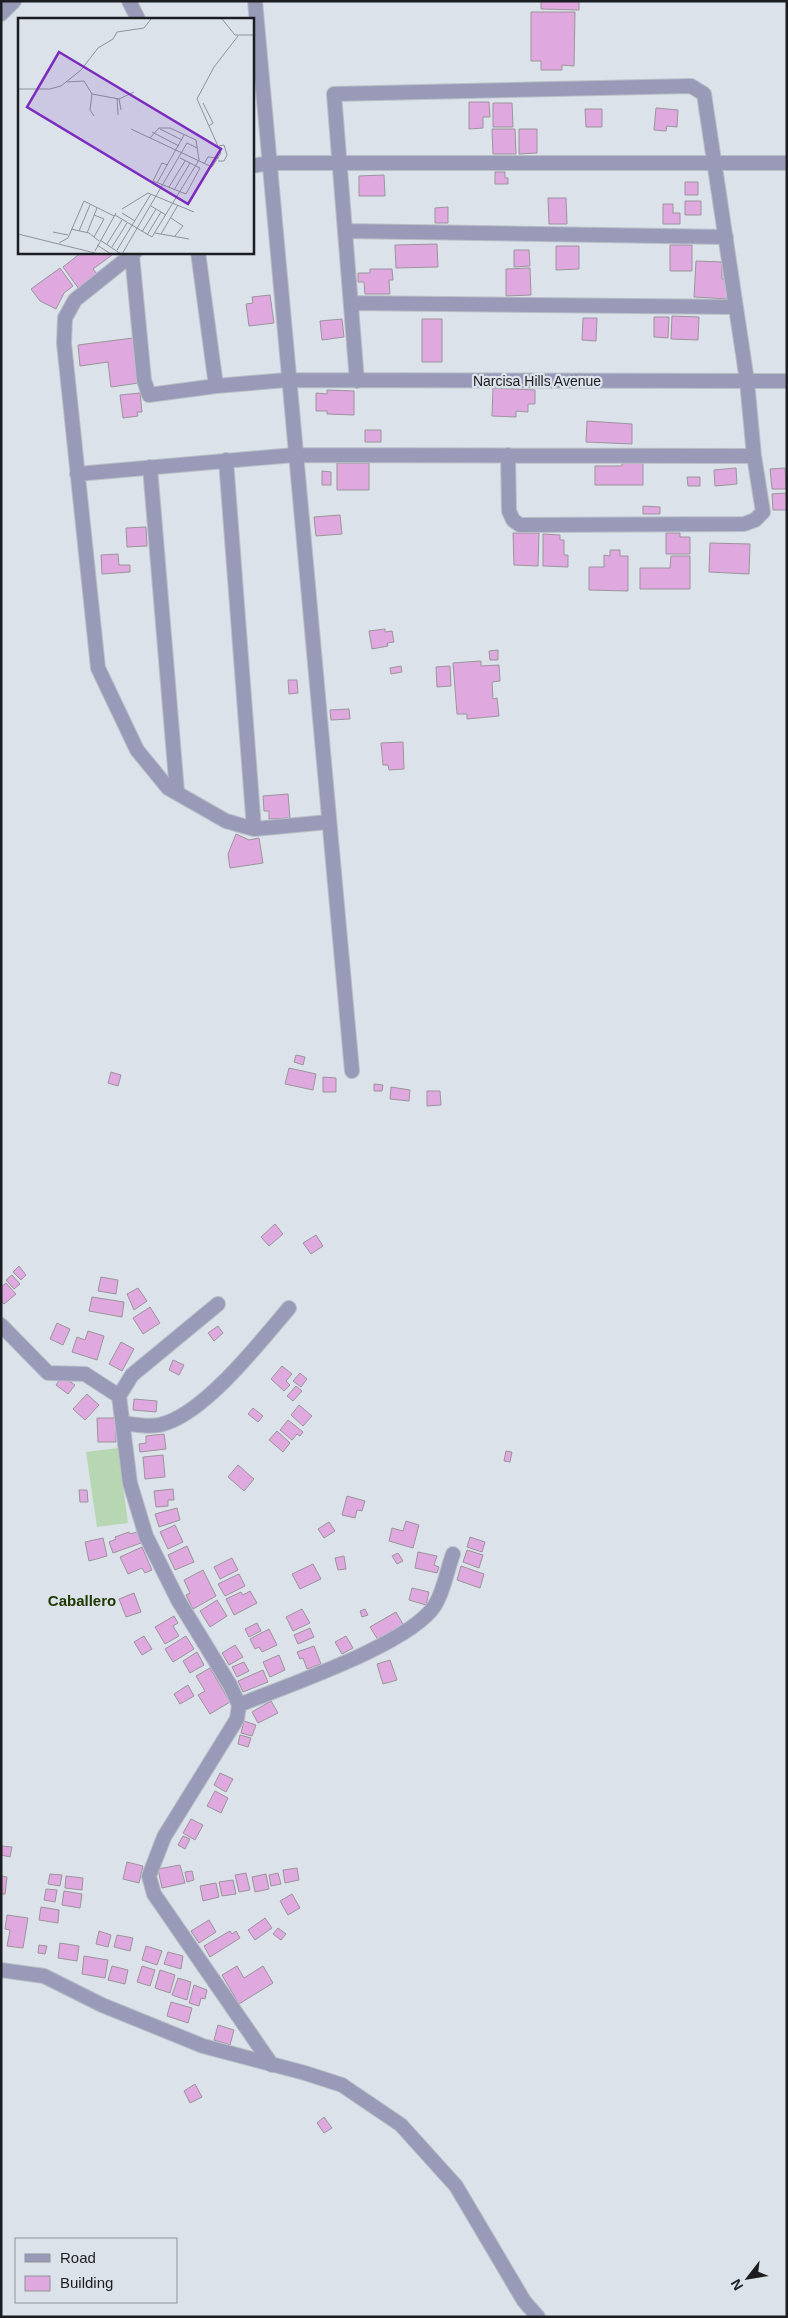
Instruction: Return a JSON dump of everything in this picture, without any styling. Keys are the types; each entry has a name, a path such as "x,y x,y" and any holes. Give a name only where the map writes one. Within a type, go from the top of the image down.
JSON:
{"street":[{"path":"1,14 14,1"},
{"path":"129,1 138,18"},
{"path":"255,1 257,86 268,163 352,1071"},
{"path":"357,381 334,94 691,86 704,94 747,381 754,456 763,512 755,520 744,524 520,524 513,520 509,511 508,455"},
{"path":"254,166 268,163 787,163"},
{"path":"345,231 726,237"},
{"path":"134,254 75,300 65,318 64,343 98,668 137,750 168,788 226,821 254,829 328,822"},
{"name":"Narcisa Hills Avenue","path":"134,254 144,380 149,395 216,386 287,380 787,381"},
{"path":"198,254 216,386"},
{"path":"351,303 736,307"},
{"path":"77,474 294,455 754,456"},
{"path":"226,460 254,829"},
{"path":"150,467 177,792"},
{"path":"218,1304 132,1375 119,1396 124,1423 130,1483 146,1536 178,1600 230,1685 239,1705 237,1719 164,1837 149,1876 154,1894 272,2065"},
{"path":"124,1423 144,1426 166,1423 198,1404 241,1364 289,1308"},
{"path":"1,1325 48,1372 85,1374 119,1396"},
{"path":"239,1705 386,1644 419,1623 435,1604 453,1554"},
{"path":"1,1970 44,1976 102,2005 203,2046 305,2072 342,2085 401,2125 456,2186 524,2301 538,2317"}],"green space":[{"path":"118,1448 128,1523 97,1527 86,1452"}],"building":[{"path":"541,1 579,1 579,10 541,9"},
{"path":"531,12 575,12 574,66 562,65 562,70 541,70 541,61 531,61"},
{"path":"469,102 489,102 490,117 483,117 483,128 469,129"},
{"path":"493,103 512,103 513,127 493,127"},
{"path":"656,108 678,110 677,127 667,126 666,131 654,130"},
{"path":"585,109 602,109 602,127 586,127"},
{"path":"492,129 515,129 516,154 493,154"},
{"path":"519,129 537,129 537,153 519,154"},
{"path":"495,172 505,172 508,184 495,184"},
{"path":"384,175 385,196 359,196 359,176"},
{"path":"685,182 698,182 698,195 685,195"},
{"path":"548,198 566,198 567,224 549,224"},
{"path":"685,201 701,201 701,215 685,215"},
{"path":"663,204 673,204 673,213 680,213 680,224 663,224"},
{"path":"448,207 448,223 435,223 435,208"},
{"path":"437,244 438,267 396,268 395,245"},
{"path":"670,245 692,245 692,271 670,271"},
{"path":"556,246 579,246 579,269 556,270"},
{"path":"514,250 529,250 530,266 514,267"},
{"path":"79,254 112,255 93,269 98,275 79,289 63,267"},
{"path":"696,261 722,262 722,279 728,279 727,299 694,297"},
{"path":"60,268 73,286 64,293 56,309 40,301 31,289"},
{"path":"530,268 531,295 506,296 506,269"},
{"path":"370,269 392,269 393,280 389,280 390,294 365,294 364,282 358,282 358,273 370,273"},
{"path":"270,295 274,323 249,326 246,304 253,303 252,297"},
{"path":"672,316 699,317 698,340 671,339"},
{"path":"654,317 669,317 668,338 654,337"},
{"path":"583,318 597,318 596,341 582,340"},
{"path":"342,319 344,337 322,340 320,321"},
{"path":"422,319 442,319 442,362 422,362"},
{"path":"133,338 139,383 111,387 108,362 80,366 78,345"},
{"path":"493,388 535,390 535,404 528,404 528,412 516,411 516,417 492,416"},
{"path":"327,390 354,391 354,415 327,414 327,411 316,411 316,393 327,394"},
{"path":"140,393 142,412 137,412 138,416 123,418 120,395"},
{"path":"587,421 632,424 632,444 586,442"},
{"path":"365,430 381,430 381,442 365,442"},
{"path":"337,463 369,463 369,490 337,490"},
{"path":"622,463 643,463 643,485 595,485 595,466 622,466"},
{"path":"736,468 737,484 715,486 714,470"},
{"path":"785,468 786,489 772,489 770,469"},
{"path":"322,471 331,472 331,485 322,485"},
{"path":"687,477 700,477 700,486 688,486"},
{"path":"787,493 787,510 773,510 772,494"},
{"path":"643,506 660,507 660,514 643,514"},
{"path":"340,515 342,534 316,536 314,517"},
{"path":"146,527 147,546 127,547 126,528"},
{"path":"513,533 539,533 538,566 514,565"},
{"path":"666,533 680,533 680,537 690,537 690,554 666,554"},
{"path":"543,534 560,535 560,540 564,540 564,555 568,555 568,567 543,566"},
{"path":"710,543 750,544 749,574 709,572"},
{"path":"610,550 620,550 620,556 628,556 628,591 589,590 589,567 604,567 604,555 610,556"},
{"path":"118,554 119,565 130,565 130,572 102,574 101,555"},
{"path":"671,556 690,556 690,589 640,589 640,568 670,568"},
{"path":"385,629 385,632 392,631 394,642 387,643 388,646 372,649 369,631"},
{"path":"498,650 498,660 490,660 489,651"},
{"path":"481,661 481,666 499,665 500,681 492,682 493,699 497,698 499,716 467,719 467,714 457,714 453,663"},
{"path":"401,666 402,672 391,674 390,668"},
{"path":"450,666 451,686 437,687 436,667"},
{"path":"288,680 297,680 298,693 289,694"},
{"path":"349,709 350,719 331,720 330,710"},
{"path":"403,742 404,769 389,770 388,765 383,765 381,743"},
{"path":"288,794 290,818 269,819 269,811 264,811 263,796"},
{"path":"236,834 249,840 259,838 263,863 230,868 228,854"},
{"path":"296,1055 305,1057 303,1065 294,1062"},
{"path":"289,1068 316,1074 313,1090 285,1084"},
{"path":"111,1072 121,1075 118,1086 108,1083"},
{"path":"323,1077 336,1078 336,1092 323,1092"},
{"path":"374,1084 383,1085 382,1091 374,1091"},
{"path":"391,1087 410,1090 409,1101 390,1099"},
{"path":"427,1091 440,1091 441,1105 427,1106"},
{"path":"275,1224 283,1234 269,1246 261,1237"},
{"path":"316,1235 323,1246 311,1254 303,1243"},
{"path":"19,1266 26,1275 21,1280 13,1272"},
{"path":"12,1275 20,1284 14,1289 6,1280"},
{"path":"101,1277 118,1280 116,1294 98,1291"},
{"path":"6,1283 16,1294 4,1304 1,1301 1,1287"},
{"path":"138,1288 147,1301 134,1310 127,1294"},
{"path":"92,1297 124,1302 122,1317 89,1311"},
{"path":"150,1307 160,1323 143,1334 133,1318"},
{"path":"57,1323 70,1329 63,1345 50,1339"},
{"path":"218,1326 223,1333 214,1341 208,1333"},
{"path":"88,1331 104,1336 97,1360 72,1352 77,1337 85,1340"},
{"path":"121,1342 134,1349 122,1371 109,1364"},
{"path":"173,1360 184,1365 179,1375 169,1370"},
{"path":"282,1366 292,1374 286,1381 290,1385 284,1391 271,1379"},
{"path":"300,1373 307,1379 301,1387 293,1381"},
{"path":"62,1376 75,1385 68,1394 56,1385"},
{"path":"296,1386 302,1391 293,1401 287,1396"},
{"path":"87,1394 99,1405 85,1420 73,1409"},
{"path":"134,1399 157,1401 156,1412 133,1410"},
{"path":"299,1405 312,1416 303,1426 291,1415"},
{"path":"253,1408 263,1416 258,1422 248,1414"},
{"path":"97,1418 116,1418 116,1442 98,1442"},
{"path":"288,1420 303,1432 300,1436 297,1434 292,1440 280,1430"},
{"path":"277,1431 290,1443 283,1452 269,1440"},
{"path":"164,1434 166,1449 140,1452 139,1444 146,1443 146,1436"},
{"path":"506,1451 512,1452 510,1462 504,1461"},
{"path":"163,1455 165,1477 145,1479 143,1457"},
{"path":"238,1465 254,1479 244,1491 228,1477"},
{"path":"173,1489 174,1500 168,1500 168,1506 156,1507 154,1491"},
{"path":"79,1490 87,1490 88,1502 80,1502"},
{"path":"347,1496 365,1501 362,1511 357,1510 355,1518 342,1515"},
{"path":"177,1508 180,1520 159,1527 155,1514"},
{"path":"406,1521 419,1525 413,1548 389,1541 392,1528 403,1531"},
{"path":"329,1522 335,1531 324,1538 318,1529"},
{"path":"175,1525 183,1542 168,1549 160,1532"},
{"path":"129,1532 130,1534 137,1532 141,1543 113,1553 109,1542 116,1539 115,1537"},
{"path":"470,1537 485,1542 482,1552 467,1547"},
{"path":"103,1538 107,1556 89,1561 85,1542"},
{"path":"187,1546 194,1562 175,1570 168,1555"},
{"path":"142,1547 152,1570 145,1573 142,1568 128,1574 120,1557"},
{"path":"467,1550 483,1555 479,1568 463,1562"},
{"path":"418,1552 437,1556 434,1565 439,1567 437,1573 415,1568"},
{"path":"398,1553 403,1561 397,1564 392,1556"},
{"path":"344,1556 346,1569 338,1570 335,1558"},
{"path":"232,1558 238,1570 220,1579 214,1567"},
{"path":"313,1564 321,1579 300,1589 292,1574"},
{"path":"461,1566 484,1574 480,1588 457,1580"},
{"path":"203,1570 216,1596 193,1609 186,1595 190,1593 184,1580"},
{"path":"239,1574 245,1586 225,1596 218,1584"},
{"path":"412,1588 429,1592 426,1605 409,1600"},
{"path":"250,1591 257,1603 234,1615 226,1599 241,1592 243,1595"},
{"path":"134,1593 141,1612 126,1617 119,1599"},
{"path":"217,1600 227,1616 210,1627 200,1611"},
{"path":"302,1609 310,1623 293,1631 286,1617"},
{"path":"365,1609 368,1615 362,1617 360,1611"},
{"path":"396,1612 404,1626 378,1640 370,1627"},
{"path":"174,1616 178,1623 173,1626 179,1636 165,1644 155,1627"},
{"path":"257,1623 261,1631 249,1637 245,1629"},
{"path":"310,1628 314,1637 298,1644 294,1635"},
{"path":"269,1629 277,1645 262,1652 259,1647 255,1649 250,1639"},
{"path":"144,1636 152,1649 142,1655 134,1642"},
{"path":"186,1636 194,1649 173,1662 165,1649"},
{"path":"346,1636 353,1648 342,1654 335,1642"},
{"path":"235,1645 243,1657 229,1665 222,1653"},
{"path":"314,1646 321,1664 307,1669 303,1658 300,1659 297,1652"},
{"path":"197,1652 204,1665 190,1673 183,1661"},
{"path":"279,1655 285,1670 270,1677 263,1662"},
{"path":"390,1660 397,1680 383,1684 377,1664"},
{"path":"244,1662 249,1671 237,1677 232,1667"},
{"path":"210,1668 230,1702 210,1714 198,1695 205,1691 196,1676"},
{"path":"263,1670 268,1682 243,1692 238,1681"},
{"path":"188,1685 194,1696 180,1704 174,1694"},
{"path":"271,1701 278,1713 258,1723 252,1712"},
{"path":"244,1721 256,1725 252,1736 241,1733"},
{"path":"240,1735 251,1738 248,1747 238,1744"},
{"path":"220,1773 233,1779 226,1792 214,1785"},
{"path":"215,1791 228,1798 221,1813 207,1806"},
{"path":"191,1819 203,1825 195,1840 183,1833"},
{"path":"183,1836 190,1839 185,1849 178,1845"},
{"path":"1,1846 12,1847 10,1857 1,1855"},
{"path":"127,1862 143,1866 139,1883 123,1879"},
{"path":"180,1865 185,1883 162,1888 158,1869"},
{"path":"297,1868 299,1880 285,1883 283,1870"},
{"path":"192,1871 194,1880 187,1882 185,1872"},
{"path":"246,1873 250,1890 239,1892 235,1875"},
{"path":"278,1873 281,1884 271,1886 269,1875"},
{"path":"50,1874 62,1875 60,1886 48,1884"},
{"path":"266,1874 269,1889 255,1892 252,1877"},
{"path":"1,1876 7,1877 5,1894 1,1894"},
{"path":"66,1876 83,1878 82,1890 65,1888"},
{"path":"233,1880 236,1894 222,1896 219,1882"},
{"path":"216,1883 219,1897 203,1901 200,1886"},
{"path":"46,1889 57,1890 55,1902 44,1900"},
{"path":"64,1891 82,1894 80,1908 62,1905"},
{"path":"292,1894 300,1908 288,1915 280,1901"},
{"path":"41,1907 59,1910 58,1923 39,1920"},
{"path":"7,1915 28,1918 23,1948 7,1946 10,1930 5,1929"},
{"path":"265,1918 272,1928 255,1940 248,1930"},
{"path":"209,1920 216,1932 199,1943 191,1931"},
{"path":"278,1928 286,1934 281,1940 273,1934"},
{"path":"99,1931 111,1935 108,1947 96,1944"},
{"path":"230,1931 232,1934 236,1931 240,1938 210,1957 204,1946"},
{"path":"117,1935 133,1938 130,1951 114,1947"},
{"path":"60,1943 79,1946 77,1961 58,1958"},
{"path":"39,1945 47,1946 45,1954 38,1953"},
{"path":"146,1946 162,1951 157,1965 142,1960"},
{"path":"168,1952 183,1956 181,1969 164,1964"},
{"path":"84,1956 108,1960 105,1978 82,1974"},
{"path":"112,1966 128,1970 125,1984 108,1980"},
{"path":"142,1966 155,1970 150,1986 137,1982"},
{"path":"237,1966 244,1978 263,1966 273,1983 239,2004 222,1975"},
{"path":"160,1970 175,1975 170,1993 155,1988"},
{"path":"178,1978 191,1982 187,2000 172,1995"},
{"path":"194,1985 207,1990 205,1999 201,1998 199,2006 189,2003"},
{"path":"171,2002 192,2008 188,2023 167,2016"},
{"path":"218,2025 234,2030 230,2045 214,2040"},
{"path":"195,2084 202,2097 190,2103 184,2091"},
{"path":"324,2117 332,2128 324,2133 317,2123"}],"district":[{"name":"Caballero","path":"82,1601"}]}
